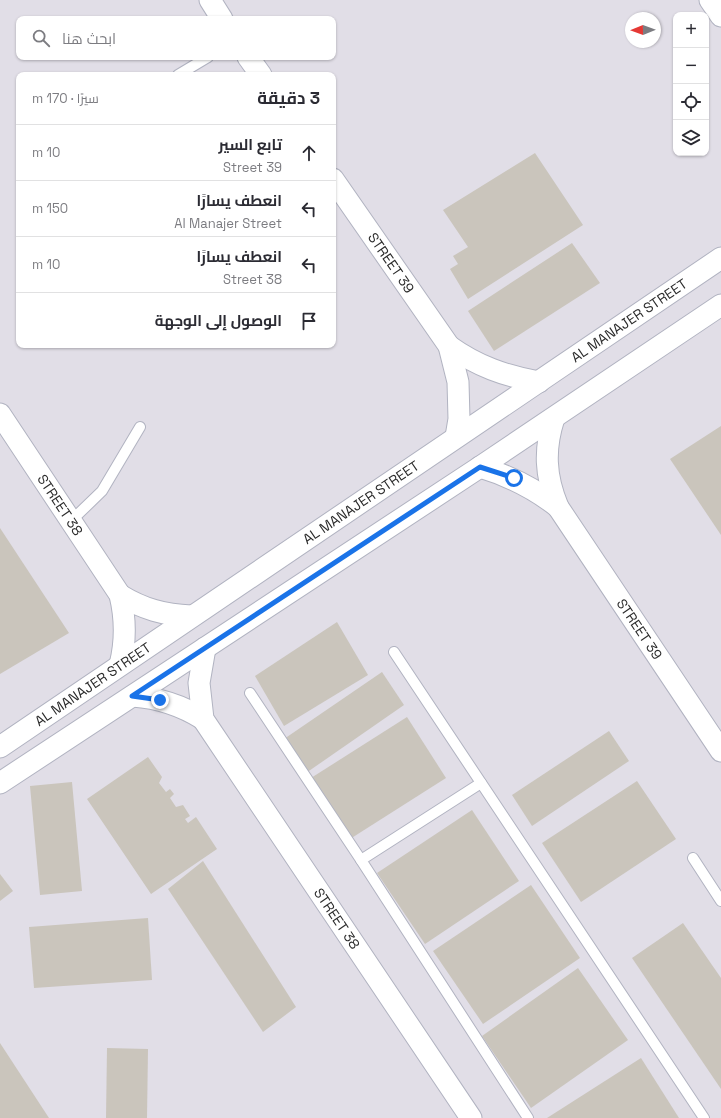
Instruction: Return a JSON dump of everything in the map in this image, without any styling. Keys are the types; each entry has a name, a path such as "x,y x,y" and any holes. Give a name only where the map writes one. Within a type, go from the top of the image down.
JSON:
{"street":[{"path":"210,0 220,16"},
{"path":"710,0 721,16"},
{"path":"250,60 259,72"},
{"name":"STREET 39","path":"336,183 449,346 458,382 459,419 456,437"},
{"name":"AL MANAJER STREET","path":"0,747 191,616 721,258"},
{"path":"0,783 554,418 721,305"},
{"name":"STREET 39","path":"449,346 482,366 513,377 539,382"},
{"name":"STREET 38","path":"0,414 120,595 124,612 125,630 120,665"},
{"name":"STREET 39","path":"554,418 549,432 546,462 548,478 558,507 721,751"},
{"name":"STREET 39","path":"480,467 497,472 529,486 558,507"},
{"name":"STREET 38","path":"120,595 136,604 154,611 172,615 191,616"},
{"name":"STREET 38","path":"203,719 199,683 205,648"},
{"name":"STREET 38","path":"132,696 151,697 170,702 187,709 203,719 471,1118"}],"lane":[{"path":"183,72 203,60"},
{"path":"71,521 102,491 140,427"},
{"path":"394,652 704,1118"},
{"path":"250,693 361,860 528,1118"},
{"path":"361,860 481,783"},
{"path":"693,858 721,900"}],"shaded area":[{"path":"0,0 721,0 721,1118 0,1118"}],"building":[{"path":"535,153 583,225 468,299 450,269 458,264 453,256 468,247 443,210"},
{"path":"572,243 600,283 494,351 468,311"},
{"path":"721,426 721,535 670,459"},
{"path":"0,528 69,633 0,674"},
{"path":"337,622 368,675 284,726 255,676"},
{"path":"382,672 404,705 306,773 284,739"},
{"path":"407,717 446,778 350,839 311,778"},
{"path":"609,731 629,761 532,826 512,795"},
{"path":"148,757 162,777 159,783 166,792 170,789 174,794 170,798 176,807 183,805 190,816 185,819 188,823 196,817 217,849 151,894 87,799"},
{"path":"637,781 676,839 581,902 542,843"},
{"path":"72,782 82,891 40,895 30,786"},
{"path":"472,810 519,881 425,944 377,873"},
{"path":"203,861 296,1007 263,1032 168,889"},
{"path":"0,874 13,891 0,901"},
{"path":"531,885 580,958 483,1024 433,951"},
{"path":"148,918 152,980 34,988 29,927"},
{"path":"683,923 721,978 721,1089 632,958"},
{"path":"578,968 628,1040 531,1108 482,1036"},
{"path":"0,1043 49,1118 0,1118"},
{"path":"107,1048 148,1049 147,1118 106,1118"},
{"path":"641,1058 679,1118 547,1118"}],"route":[{"path":"160,700 151,697 132,696 480,467 514,478"}]}
